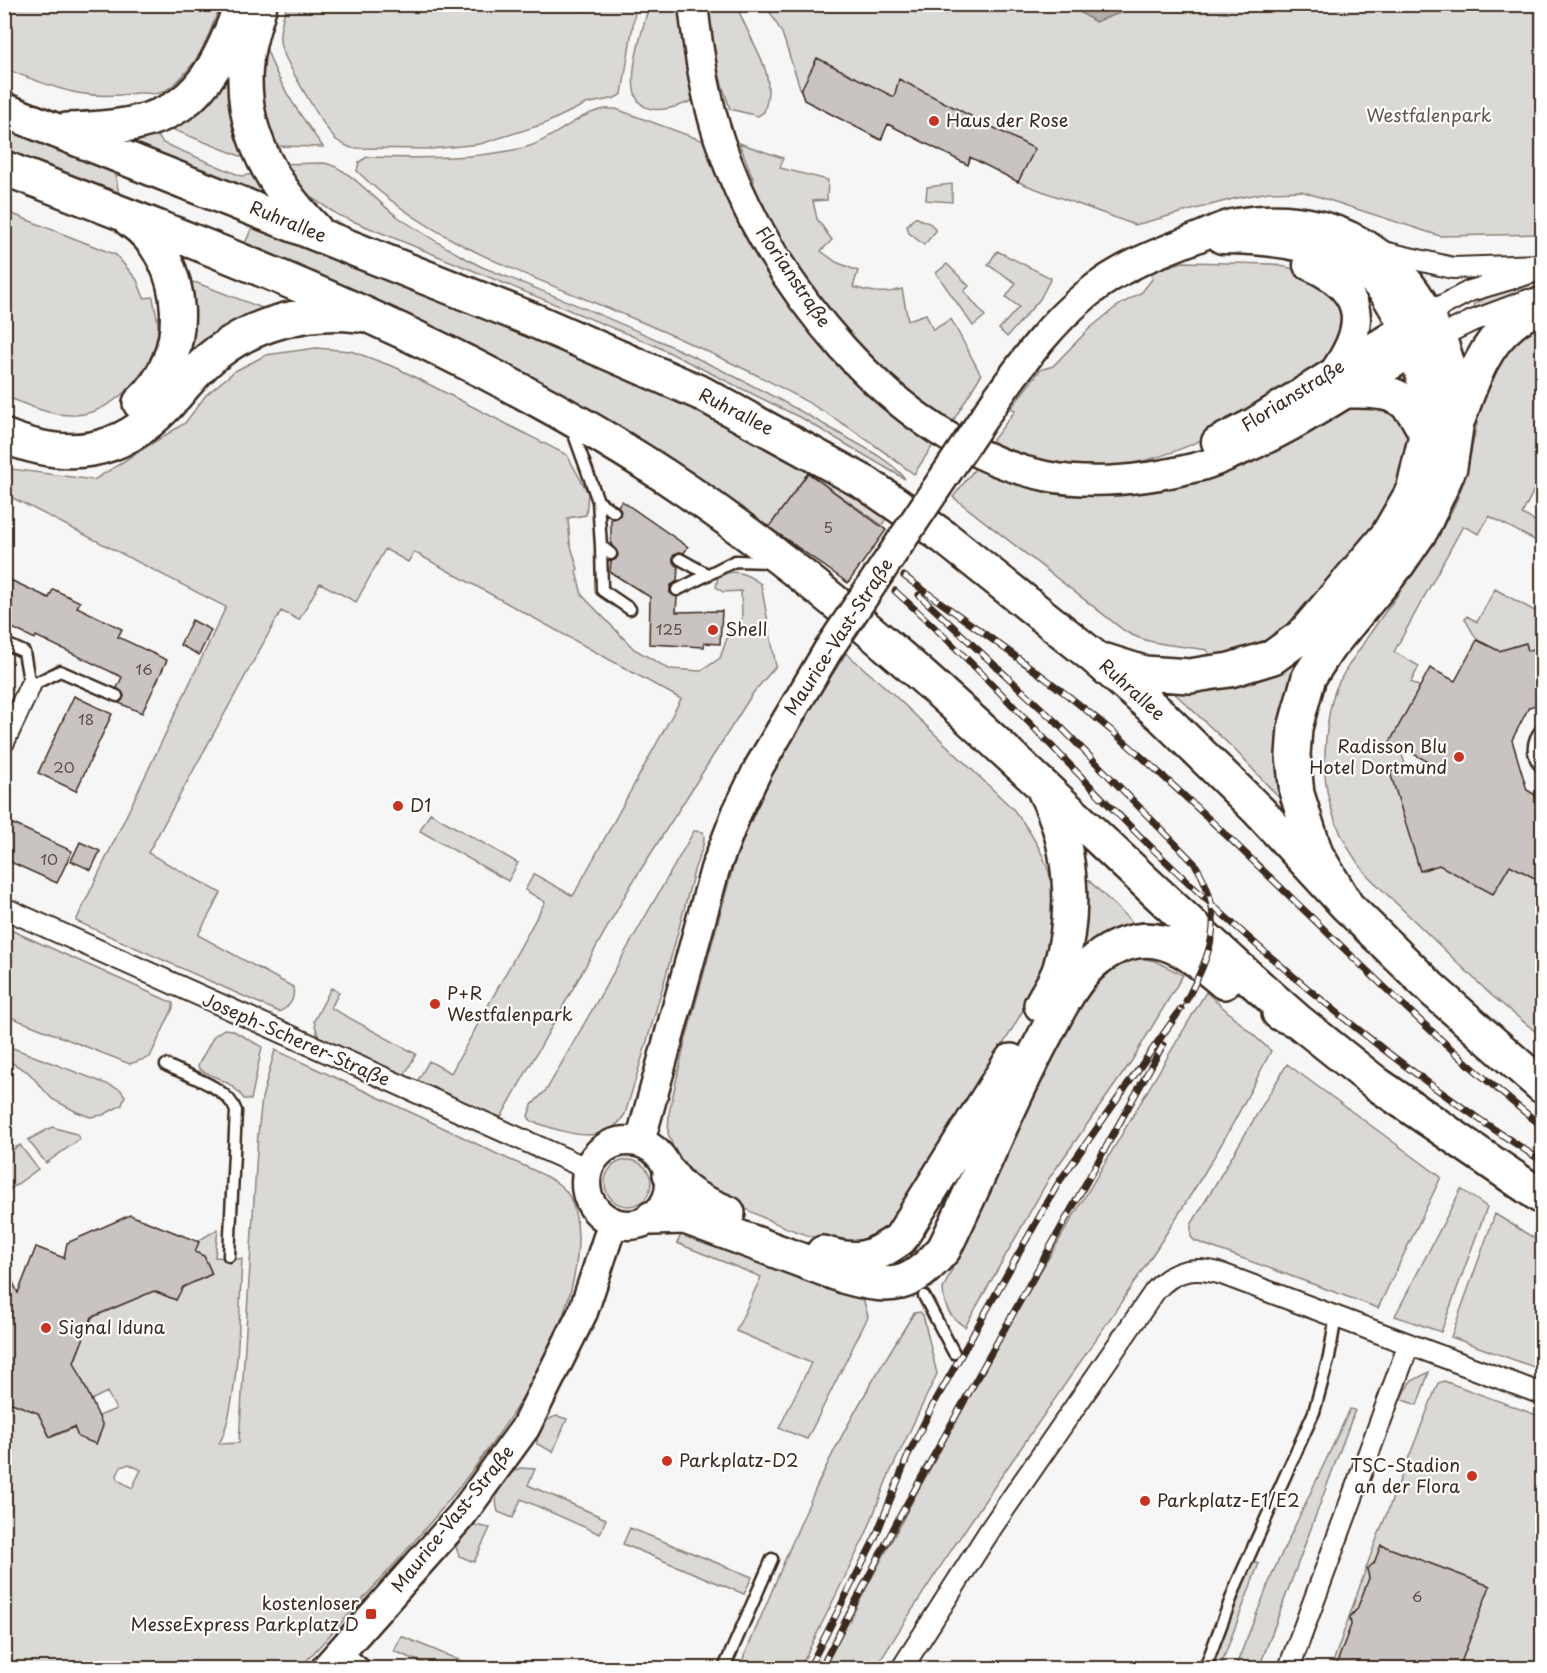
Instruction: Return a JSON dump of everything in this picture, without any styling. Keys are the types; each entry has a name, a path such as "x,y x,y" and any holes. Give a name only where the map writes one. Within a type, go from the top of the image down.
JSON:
{"highway":[{"path":"50,128 123,127 159,117 176,108 195,93 214,68 229,40 242,4"},
{"path":"260,4 246,63 245,96 252,131 262,160 278,186 309,223 326,237"},
{"name":"Ruhrallee","path":"4,110 533,320 703,394 867,484 944,537 1094,656 1162,717 1259,811 1347,906"},
{"path":"4,168 297,283 444,350 567,417 683,488 787,563 921,672 1228,961 1298,1021 1377,1084 1542,1197"},
{"path":"4,414 40,428 64,432 86,430 108,424 130,412 149,395 166,370 176,345 178,320 170,277 160,251 148,237 114,210"},
{"path":"1094,656 1129,670 1166,676 1230,670 1273,657 1303,635 1387,536 1413,490 1441,431 1494,341 1510,324 1542,304"},
{"path":"4,436 58,451 100,449 125,440 147,424 168,404 191,375 218,351 241,337 274,324 313,315 354,315 377,319"},
{"path":"1422,332 1427,394 1441,431 1450,467 1422,529 1398,564 1328,648 1309,677 1300,705 1293,755 1297,794 1316,854 1347,906 1433,990 1542,1086"},
{"path":"1343,380 1400,397 1441,431"},
{"path":"670,1174 680,1188 694,1199 824,1253 845,1259 862,1260 879,1253 900,1239 1021,1046 1059,970 1067,938 1069,884 1055,817 1039,781"},
{"path":"652,1218 685,1217 846,1277 873,1284 898,1283 930,1264 944,1249 992,1142 1057,1014 1074,984 1087,968 1104,954 1118,946 1137,941 1151,940 1176,948 1198,959 1245,999 1298,1021"}],"main road":[{"name":"Florianstraße","path":"693,4 702,68 720,141 735,178 771,249 806,302 875,381 941,431 988,458 1044,476 1080,481 1199,467 1263,441 1343,380 1422,332"},
{"name":"Maurice-Vast-Straße","path":"640,1142 715,869 737,812 759,767 828,650 997,398 1031,352 1085,295 1107,279 1144,258 1234,223 1274,219 1311,222 1344,233 1377,251 1402,273 1422,332"},
{"name":"Maurice-Vast-Straße","path":"1195,239 1245,239 1288,243 1326,254 1348,265 1383,291 1422,332"},
{"path":"1245,239 1328,274 1346,288 1354,307 1355,329 1343,380"},
{"path":"640,1142 655,1150 664,1159 670,1174 669,1195 664,1205 652,1218 631,1225 613,1222 602,1216 588,1198 586,1179 588,1170 596,1155 612,1143 640,1142"},
{"name":"Maurice-Vast-Straße","path":"335,1659 461,1516 525,1428 583,1312 613,1222"}],"street":[{"path":"1377,251 1453,268 1542,265"},
{"path":"1422,332 1470,291 1542,270"},
{"path":"1422,332 1542,297"},
{"path":"4,742 30,686"},
{"name":"Joseph-Scherer-Straße","path":"4,908 588,1170"},
{"path":"902,1668 992,1527 1164,1281 1189,1269 1206,1269 1542,1394"},
{"path":"1289,1668 1409,1344"}],"lane":[{"path":"567,417 598,501 602,590 630,609"},
{"path":"598,501 614,512"},
{"path":"601,546 611,554"},
{"path":"680,559 707,574"},
{"path":"677,590 735,561 787,563"},
{"path":"4,643 24,652 30,686 60,671 117,696"},
{"path":"1542,729 1534,744 1534,754 1542,768"},
{"path":"166,1065 222,1092 233,1102 236,1111 229,1256"},
{"path":"924,1296 954,1353"},
{"path":"1205,1668 1237,1583 1314,1412 1329,1357 1336,1316"},
{"path":"724,1668 772,1559"},
{"path":"335,1659 367,1668"}],"green space":[{"path":"564,4 574,10 586,11 591,5 636,5 622,94 615,98 586,104 544,124 480,144 431,149 351,148 345,145 335,139 313,107 287,61 280,41 287,5"},
{"path":"4,5 221,5 196,59 188,70 168,88 157,94 100,96 69,91 5,69"},
{"path":"649,5 681,5 692,101 664,109 647,108 637,98 633,83 635,65"},
{"path":"706,5 737,5 761,57 768,82 768,96 764,112 758,116 730,109 712,53"},
{"name":"Westfalenpark","path":"766,5 1542,5 1542,234 1440,236 1301,191 1269,192 1237,198 1135,225 1023,184 971,157 968,165 888,124 881,140 804,100 782,33"},
{"path":"263,37 280,81 323,147 275,146 255,102"},
{"path":"231,65 252,156 245,158 174,130 170,122"},
{"path":"605,109 616,109 704,141 749,233 937,439 914,474 831,416 767,380 678,338 510,268 468,248 428,226 391,201 357,171 359,162 367,157 467,156 527,147 585,116"},
{"path":"4,125 115,169 119,196 5,151"},
{"path":"152,129 163,143 241,176 255,174 271,200 126,144 125,138"},
{"path":"739,143 783,158 780,168 828,180 827,200 813,201 817,219 832,240 821,251 836,262 858,271 853,287 878,292 902,289 908,320 926,314 933,330 951,319 981,375 950,426 909,394 862,350 792,264 749,181 754,181"},
{"path":"324,163 353,178 398,217 482,267 620,323 755,387 876,455 905,479 805,420 654,345 338,215 301,191 278,164"},
{"path":"952,184 952,202 926,200 927,187"},
{"path":"5,211 116,255 137,280 144,298 153,297 158,324 157,340 152,355 132,384 119,397 105,406 90,412 66,415 39,409 5,396"},
{"path":"915,217 931,224 936,231 924,245 909,233 907,226"},
{"path":"253,225 498,321 658,390 813,471 887,517 882,525 808,473 767,530 244,246"},
{"path":"997,251 1051,278 1040,299 1007,337 999,329 1019,307 1006,297 1016,283 988,265"},
{"path":"1183,262 1273,264 1318,276 1346,310 1336,354 1221,430 1159,457 1126,464 1091,467 1039,460 989,445 1015,411 1011,408 1040,370 1053,366 1089,329 1116,307 1142,292 1153,278 1150,272"},
{"path":"947,264 969,286 964,291 985,316 973,326 936,273"},
{"path":"1542,279 1542,287 1478,309 1473,305 1495,293"},
{"path":"186,281 197,283 270,311 220,333 191,352 192,315"},
{"path":"1542,318 1542,474 1522,514 1542,525 1542,544 1489,516 1479,534 1463,526 1394,652 1419,666 1411,682 1420,687 1391,742 1399,746 1439,865 1510,865 1542,882 1542,1037 1490,994 1367,875 1357,862 1334,818 1326,787 1325,746 1333,699 1344,673 1435,541 1455,504 1463,485 1486,388 1494,369 1508,346"},
{"path":"316,348 351,351 397,368 567,455 588,493 586,515 568,518 570,543 578,569 576,571 582,595 634,649 669,669 701,671 720,658 731,627 742,618 741,591 723,592 716,587 718,577 735,572 761,584 776,666 753,693 631,885 501,1117 454,1101 416,1084 429,1061 451,1073 545,902 525,890 534,874 573,896 681,699 414,552 408,562 385,549 356,602 320,583 299,620 281,611 148,853 221,893 198,935 293,987 293,999 289,1005 279,1012 76,921 226,607 5,494 4,468 94,480 185,423 206,395 235,371 266,355"},
{"path":"1377,400 1413,426 1394,504 1288,636 1211,660 1207,650 1155,643 1126,632 953,497 977,466 1031,486 1064,494 1086,496 1137,493 1190,483 1239,468 1331,418"},
{"path":"1443,409 1328,631 1284,803 1234,749 1171,690 1305,651"},
{"path":"1495,589 1542,615 1542,646 1528,651 1525,643 1499,651 1477,640 1465,619 1467,616 1477,622"},
{"path":"846,653 892,693 1013,809 1030,832 1043,857 1052,884 1055,913 1053,935 1046,959 1026,1005 895,1223 868,1238 838,1242 816,1238 768,1220 683,1175 668,1133 669,1113 684,1046 733,867 780,757"},
{"path":"430,813 518,863 508,881 420,831"},
{"path":"694,831 703,832 703,846 625,1114 606,1132 594,1135 569,1133 531,1121 528,1116 532,1105 547,1089"},
{"path":"1080,872 1134,924 1101,937 1081,954"},
{"path":"4,927 173,1003 173,1008 150,1057 130,1064 5,1015"},
{"path":"1141,958 1155,961 1183,975 1131,1062 1050,1177 965,1327 948,1311 943,1289 1016,1130 1063,1036 1088,996 1112,970 1124,963"},
{"path":"331,988 339,992 331,1008 416,1054 403,1078 324,1042 318,1036 314,1021"},
{"path":"1206,992 1271,1051 1240,1111 1206,1170 1125,1296 957,1542 876,1668 824,1668 1019,1308"},
{"path":"224,1029 232,1030 262,1047 251,1100 244,1099 229,1084 199,1069 198,1065 214,1036"},
{"path":"5,1045 120,1089 125,1096 122,1105 103,1115 90,1117 77,1112 52,1099 28,1072 5,1059"},
{"path":"275,1050 540,1173 562,1187 570,1197 578,1237 570,1293 548,1351 515,1410 474,1468 429,1525 300,1668 5,1668 4,1400 38,1413 50,1438 75,1427 78,1437 93,1442 99,1416 116,1409 107,1392 91,1400 74,1363 91,1318 154,1291 176,1300 184,1280 195,1282 209,1275 211,1271 204,1256 193,1256 198,1241 218,1229 215,1257 242,1259 235,1381 226,1427 219,1444 239,1443 262,1098","holes":["129,1464 141,1470 132,1488 118,1480 117,1475 121,1467"]},
{"path":"1287,1064 1441,1177 1378,1308 1195,1241 1191,1237 1191,1225"},
{"path":"52,1127 76,1134 80,1139 46,1163 28,1140"},
{"path":"20,1145 38,1169 5,1193 5,1154"},
{"path":"628,1160 644,1167 651,1183 644,1199 628,1206 612,1199 605,1183 612,1167"},
{"path":"1461,1189 1487,1207 1441,1332 1395,1316"},
{"path":"1495,1214 1542,1243 1542,1370 1451,1337"},
{"path":"681,1235 753,1257 864,1301 868,1317 807,1439 779,1428 811,1363 736,1331 761,1277 677,1243"},
{"path":"920,1312 923,1315 937,1374 887,1479 866,1534 800,1668 739,1668 816,1488 838,1443 914,1313"},
{"path":"1429,1372 1417,1405 1400,1399 1410,1382"},
{"name":"TSC-Stadion an der Flora","path":"1444,1381 1542,1417 1542,1668 1331,1668 1374,1546 1438,1383"},
{"path":"1350,1409 1355,1410 1259,1668 1235,1668 1274,1570"},
{"path":"557,1416 567,1419 553,1452 537,1444 537,1439 541,1426"},
{"path":"520,1468 535,1469 528,1485 606,1519 600,1534 521,1499 513,1518 498,1512 496,1498 500,1486 508,1476"},
{"path":"474,1525 490,1528 474,1562 459,1556 456,1547 464,1529"},
{"path":"630,1528 752,1577 744,1594 623,1544"},
{"path":"1253,1561 1259,1563 1220,1668 1211,1668"},
{"path":"401,1636 478,1668 435,1668 394,1651"}],"shaded area":[{"path":"1126,4 1120,13 1095,22 1069,5"}],"building":[{"path":"817,58 894,97 899,79 1035,149 1018,182 970,157 968,165 888,124 881,140 804,100 801,90"},
{"path":"808,473 886,530 848,583 769,527"},
{"path":"622,501 688,547 684,553 679,552 673,556 673,562 678,567 677,581 670,586 670,593 677,597 676,612 722,611 720,644 704,643 704,647 649,644 650,597 610,572 611,561 618,555 611,544 611,519 620,516 618,506"},
{"path":"4,577 49,598 53,589 80,602 77,607 122,629 118,637 167,660 142,713 119,703 124,696 117,688 122,677 36,636 35,639 4,624"},
{"path":"192,620 211,630 199,655 180,645"},
{"name":"Radisson Blu Hotel Dortmund","path":"1477,640 1499,651 1526,643 1528,651 1542,646 1542,703 1529,707 1512,740 1527,790 1542,799 1542,882 1510,865 1493,894 1439,865 1420,871 1390,772 1427,761 1390,742 1430,668 1455,681"},
{"path":"74,696 112,714 76,791 38,773"},
{"path":"9,822 72,851 57,883 4,859 4,831"},
{"path":"80,842 100,851 91,870 71,861"},
{"name":"Signal Iduna","path":"130,1215 199,1242 195,1252 204,1256 212,1274 183,1287 176,1300 154,1291 92,1317 74,1362 103,1426 96,1444 78,1437 74,1427 50,1437 38,1413 4,1400 4,1263 18,1293 36,1247 64,1258 67,1243"},
{"path":"1381,1545 1490,1586 1459,1668 1335,1668 1351,1625 1350,1617 1357,1609 1369,1578 1367,1569 1374,1563"}],"tram line":[{"path":"1181,1010 1186,1001"}],"railway":[{"path":"904,576 1108,727 1237,845 1437,1036 1542,1126"},
{"path":"895,591 1001,693 1138,835 1261,948 1351,1024 1398,1060 1493,1129 1542,1161"},
{"path":"919,595 1057,723 1195,864 1211,900 1212,933 1203,966 1186,1001"},
{"path":"809,1668 875,1538 909,1453 932,1407 1059,1182 1181,1009"},
{"path":"821,1668 900,1516 1163,1045"}],"place":[{"name":"Haus der Rose","path":"934,121"},
{"name":"Shell","path":"713,630"},
{"name":"Radisson Blu Hotel Dortmund","path":"1459,757"},
{"name":"D1","path":"398,806"},
{"name":"P+R Westfalenpark","path":"435,1004"},
{"name":"Signal Iduna","path":"46,1328"},
{"name":"Parkplatz-D2","path":"667,1461"},
{"name":"TSC-Stadion an der Flora","path":"1472,1476"},
{"name":"Parkplatz-E1/E2","path":"1145,1501"},
{"name":"kostenloser MesseExpress Parkplatz D","path":"371,1614"}]}
